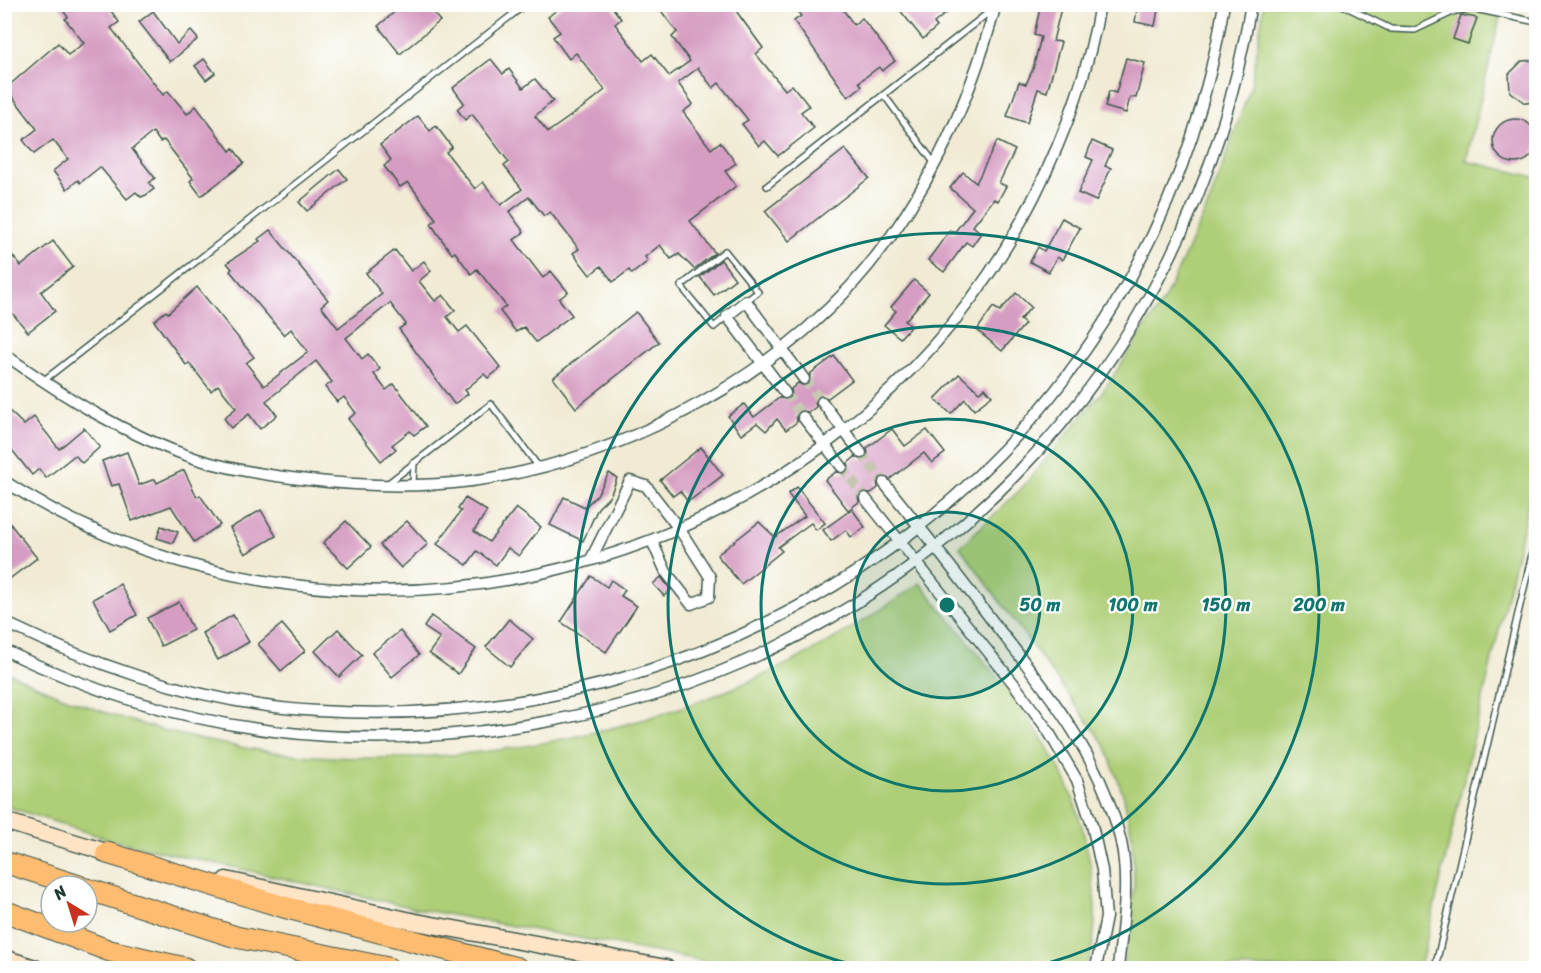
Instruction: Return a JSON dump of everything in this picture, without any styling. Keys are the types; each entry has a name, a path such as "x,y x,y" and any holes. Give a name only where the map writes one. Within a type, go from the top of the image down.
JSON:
{"highway":[{"path":"108,854 284,907 517,969"},
{"path":"4,862 42,874"},
{"path":"99,893 236,937 388,969"},
{"path":"4,911 110,951 185,969"}],"main road":[{"path":"4,821 108,854 416,922 666,969"},
{"path":"4,958 35,969"}],"street":[{"path":"4,481 59,512 134,545 205,567 283,584 325,589 368,590 488,582 591,559 680,530 775,481 845,430 904,378 980,289 1019,227 1048,170 1071,111 1094,35 1100,4"},
{"path":"4,621 58,647 130,674 219,696 315,711 368,713 462,708 574,690 694,656 740,637 829,591 920,527 989,465 1034,417 1079,361 1126,287 1159,220 1187,152 1217,50 1224,4"},
{"path":"4,650 69,679 123,699 213,722 312,737 368,739 464,734 580,715 703,681 751,661 853,607 936,547 1008,484 1100,376 1149,299 1183,231 1212,160 1242,56 1251,4"},
{"path":"4,354 77,405 106,420 199,459 241,470 300,479 386,485 473,481 538,466 618,442 686,411 763,362 832,304 866,268 898,224 935,164 966,99 995,7"},
{"path":"785,393 728,316 746,301 804,379"},
{"path":"822,402 861,453"},
{"path":"803,417 842,467"},
{"path":"591,559 630,481 646,486 680,530 710,577 709,597 691,604 666,572 652,541"},
{"path":"884,483 936,547 1065,717 1085,749 1108,796 1121,843 1126,893 1118,969"},
{"path":"865,498 1047,729 1077,780 1092,825 1102,870 1106,917 1096,969"},
{"path":"1047,729 1065,717"}],"lane":[{"path":"43,381 526,4"},
{"path":"1340,4 1391,29 1415,30 1455,11 1475,9 1536,22"},
{"path":"767,186 995,7"},
{"path":"884,95 935,164"},
{"path":"728,316 714,327 681,286 725,251 758,292 746,301"},
{"path":"386,485 491,404 538,466"},
{"path":"413,484 414,463"},
{"path":"1435,969 1536,537"}],"green space":[{"path":"1264,5 1503,5 1466,161 1536,177 1536,471 1420,968 1123,968 1134,884 1132,835 1123,794 1105,745 960,547 1020,490 1103,391 1164,300 1210,201 1251,86"},
{"path":"920,583 1020,707 1055,760 1068,786 1085,838 1094,892 1093,941 1085,968 743,968 419,909 111,840 5,806 5,671 41,688 115,716 193,738 233,746 312,756 368,758 425,757 482,752 539,744 595,732 705,699 800,658 861,622"}],"building":[{"path":"58,4 106,4 119,22 111,28 163,95 168,91 187,114 196,106 230,151 233,148 244,163 201,196 190,181 193,178 164,140 160,142 153,132 132,149 155,178 149,183 154,189 146,195 141,197 136,192 127,199 100,167 80,183 78,180 67,189 53,171 68,159 53,140 34,154 23,140 37,129 6,88 58,43 68,55 84,43 65,19 68,17"},
{"path":"404,4 426,4 440,21 400,54 378,26"},
{"path":"564,4 610,4 621,19 615,24 643,61 652,54 669,76 690,61 672,37 677,32 656,4 731,4 763,48 756,54 785,90 792,85 809,106 801,112 814,128 778,156 765,141 759,146 742,124 748,120 719,83 713,88 698,68 678,83 693,104 683,112 711,149 720,142 736,163 725,171 736,186 690,221 715,253 694,269 679,254 671,259 660,245 645,257 648,261 632,274 629,270 613,282 601,266 590,275 573,253 579,249 550,212 544,216 529,197 509,212 524,232 514,240 543,278 551,271 568,292 559,299 572,315 536,342 524,327 516,332 500,311 506,306 477,269 471,274 455,252 452,254 431,224 436,219 408,182 400,187 384,166 391,160 380,145 418,116 430,131 436,126 452,147 446,152 475,189 483,182 501,205 522,189 504,166 509,162 472,114 465,120 457,109 464,103 453,88 491,59 503,74 509,69 523,88 535,79 553,101 535,116 548,132 589,103 605,90 576,53 569,59 553,37 560,32 548,17"},
{"path":"792,4 839,4 854,25 862,18 895,61 882,71 879,67 859,82 862,86 848,97 794,21 801,16"},
{"path":"895,4 957,4 934,23 937,27 923,39"},
{"path":"1041,4 1062,4 1053,41 1061,42 1047,92 1038,89 1027,123 1007,116 1019,82 1026,84 1033,69 1041,37 1034,35"},
{"path":"1138,4 1159,4 1155,26 1135,22"},
{"path":"153,11 177,44 191,31 198,39 170,62 139,22"},
{"path":"1461,15 1477,18 1468,44 1453,39"},
{"path":"1126,58 1145,63 1136,98 1130,97 1126,113 1105,107 1109,91 1116,93"},
{"path":"204,59 215,73 206,80 195,66"},
{"path":"1536,60 1536,102 1525,103 1510,92 1509,74 1522,61"},
{"path":"1515,119 1530,126 1537,141 1530,156 1515,163 1500,156 1493,141 1500,126"},
{"path":"997,141 1015,150 999,183 1006,186 998,201 994,199 973,226 981,233 972,246 966,242 944,272 928,260 950,230 954,233 973,208 950,188 963,172 976,183"},
{"path":"1092,141 1112,150 1105,166 1111,168 1096,201 1078,193 1093,160 1086,157"},
{"path":"845,149 869,178 789,241 765,211"},
{"path":"339,169 347,179 307,211 299,202"},
{"path":"1062,218 1080,228 1062,260 1057,257 1049,272 1030,262 1038,247 1044,251"},
{"path":"270,230 328,300 321,306 338,328 382,294 366,273 395,250 411,271 424,261 431,271 419,281 435,301 443,295 455,310 447,317 459,332 467,326 501,368 488,378 484,374 465,390 468,394 454,404 399,329 406,324 390,303 346,338 362,359 368,354 380,369 374,374 386,390 394,384 426,426 414,435 410,431 392,445 396,449 381,461 348,419 356,413 344,397 337,402 325,387 332,382 316,361 266,401 277,415 260,429 249,414 231,428 224,418 236,408 218,385 211,391 189,363 186,365 154,321 166,311 168,313 197,287 254,357 246,363 264,386 308,352 291,329 284,335 230,271 232,269 227,263 260,241 258,239"},
{"path":"53,241 73,267 41,292 55,311 28,332 8,308 4,311 4,257 10,253 21,266"},
{"path":"721,260 735,279 714,295 700,277"},
{"path":"914,280 929,293 905,321 911,326 900,338 884,325 896,311 891,307"},
{"path":"1016,293 1031,307 1020,320 1025,324 1002,351 977,330 993,307 1000,311"},
{"path":"636,312 659,342 576,408 553,378"},
{"path":"834,356 852,380 828,398 818,396 815,400 816,407 809,412 799,411 796,415 797,422 786,430 777,419 766,431 757,423 741,435 728,416 744,404 754,417 779,398 789,399 792,395 791,389 798,383 804,386 809,385 810,374"},
{"path":"959,374 979,392 985,388 992,396 974,410 965,399 951,414 935,399"},
{"path":"4,406 24,425 34,417 59,449 84,428 100,447 82,463 75,455 46,478 39,469 32,475 4,440"},
{"path":"892,429 905,446 927,430 945,453 932,463 924,453 890,479 880,477 877,481 878,488 871,493 861,492 858,496 859,502 848,510 825,480 836,472 846,473 849,469 848,463 855,457 865,459 868,455 867,448"},
{"path":"701,447 723,475 688,502 680,491 673,496 660,480"},
{"path":"127,452 139,485 155,479 157,483 184,470 197,497 200,495 220,525 194,542 171,506 132,521 119,484 111,486 102,461"},
{"path":"609,473 617,478 610,496 598,508 583,541 550,525 564,497 585,507 597,495"},
{"path":"797,487 825,523 816,530 811,523 778,547 782,551 741,584 717,555 759,522 775,537 805,516 788,494"},
{"path":"465,498 487,511 474,531 489,542 516,508 541,527 519,556 508,548 496,565 477,551 467,565 437,544 461,511 458,509"},
{"path":"852,509 865,527 851,537 846,530 831,541 823,530"},
{"path":"261,510 276,536 245,554 230,528"},
{"path":"4,516 37,558 4,583"},
{"path":"346,521 371,547 348,568 323,543"},
{"path":"407,521 428,544 401,568 380,545"},
{"path":"161,526 178,532 173,543 157,538"},
{"path":"591,576 607,587 611,580 625,590 621,596 637,606 606,652 561,622"},
{"path":"661,577 671,590 664,596 653,584"},
{"path":"120,584 137,615 110,630 93,599"},
{"path":"179,602 193,630 161,646 147,618"},
{"path":"233,615 249,642 218,660 202,633"},
{"path":"431,616 476,649 458,674 429,653 440,638 424,627"},
{"path":"509,619 533,639 510,667 486,647"},
{"path":"282,624 305,651 281,671 258,644"},
{"path":"338,629 362,655 339,677 315,651"},
{"path":"400,631 419,655 392,677 372,653"}],"tunnel":[{"path":"804,379 822,402"},
{"path":"785,393 803,417"},
{"path":"861,453 884,483"},
{"path":"842,467 865,498"}]}
